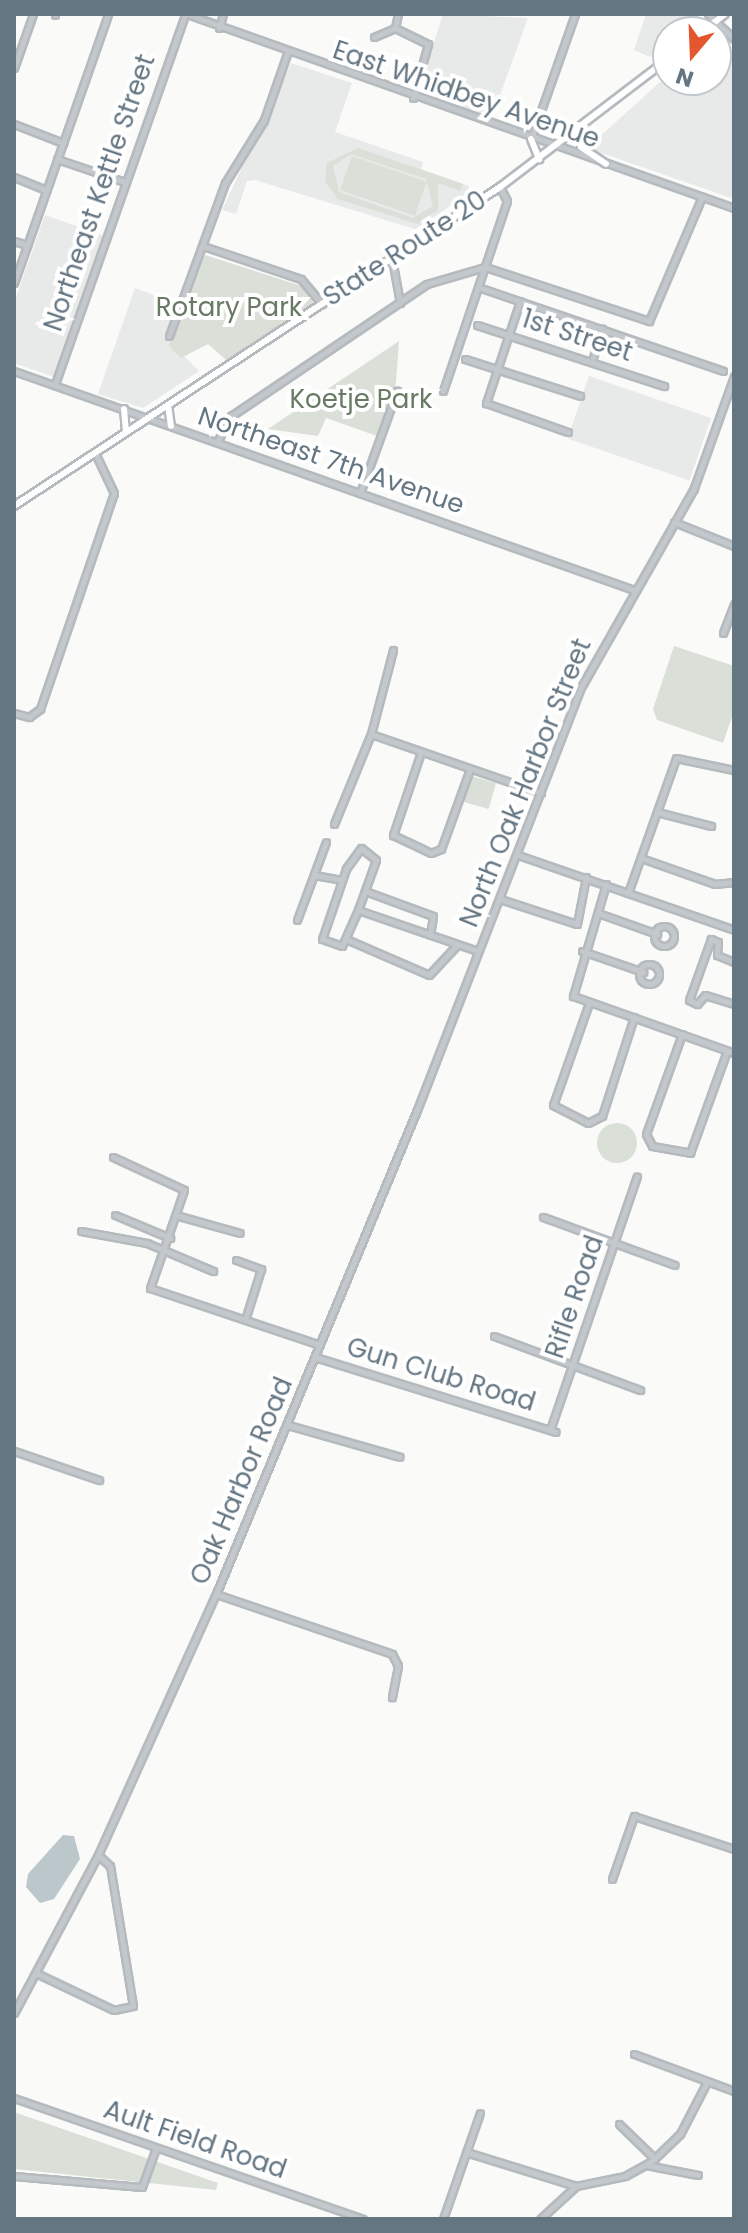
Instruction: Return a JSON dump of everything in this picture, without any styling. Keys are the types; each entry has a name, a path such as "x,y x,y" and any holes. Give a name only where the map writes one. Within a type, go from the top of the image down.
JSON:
{"main road":[{"name":"State Route 20","path":"14,506 500,187 652,72"},
{"path":"585,124 581,147 606,164"},
{"path":"531,139 539,159"},
{"path":"171,401 164,416 171,426"},
{"path":"124,409 126,432"}],"street":[{"path":"14,68 33,14"},
{"path":"14,283 108,14"},
{"name":"East Whidbey Avenue","path":"186,14 287,54 734,208"},
{"name":"Northeast Kettle Street","path":"55,384 186,14"},
{"path":"219,29 223,14"},
{"path":"395,28 398,14"},
{"path":"531,139 575,14"},
{"path":"374,37 395,28 428,44 413,98"},
{"path":"169,336 203,246 287,54"},
{"path":"14,124 63,143"},
{"path":"57,159 125,182"},
{"path":"14,177 46,190"},
{"path":"443,391 507,201 500,187"},
{"path":"217,442 231,416 432,281 485,267 649,321 702,197"},
{"path":"14,241 27,245"},
{"path":"203,246 301,279 322,304"},
{"path":"392,259 400,303"},
{"path":"478,287 723,371"},
{"path":"520,301 486,403 568,432"},
{"name":"1st Street","path":"477,325 664,386"},
{"path":"592,361 602,329"},
{"path":"465,359 580,396"},
{"name":"Northeast 7th Avenue","path":"14,371 634,590"},
{"name":"North Oak Harbor Street","path":"478,951 518,855 580,689 703,469 734,376"},
{"path":"360,493 397,391"},
{"path":"14,713 35,716 114,493 95,453"},
{"path":"674,522 734,546"},
{"path":"723,633 734,604"},
{"path":"334,824 371,734 393,650"},
{"path":"371,734 541,793"},
{"path":"421,752 393,835 431,853 441,849 470,769"},
{"path":"628,893 676,758 734,770"},
{"path":"657,812 711,826"},
{"path":"297,920 326,842"},
{"path":"356,848 369,850 376,860 346,939 338,946 320,935 342,880 356,848"},
{"path":"518,855 734,930"},
{"path":"641,858 715,884 734,882"},
{"path":"314,875 342,880"},
{"path":"500,899 577,924 586,877"},
{"path":"606,884 571,991 589,1003 634,1017 682,1034 730,1052 690,1153 652,1146 646,1134 682,1034"},
{"path":"365,891 433,916 430,935"},
{"path":"358,910 478,951"},
{"path":"598,913 658,934"},
{"path":"670,923 663,950 656,948 658,934 670,923"},
{"path":"346,939 429,975 457,945"},
{"path":"734,962 717,955 718,942 711,939 689,1000 697,1004 705,995 734,1004"},
{"name":"Oak Harbor Road","path":"14,2013 98,1855 216,1594 288,1425 478,951"},
{"path":"582,951 643,972"},
{"path":"650,960 657,962 647,988 643,972 650,960"},
{"path":"589,1003 553,1105 574,1118 592,1123 602,1116 634,1017"},
{"path":"113,1157 182,1185 179,1216 240,1233"},
{"name":"Rifle Road","path":"553,1431 637,1176"},
{"path":"115,1215 170,1238"},
{"name":"Gun Club Road","path":"179,1216 150,1288 320,1345"},
{"path":"543,1217 675,1265"},
{"path":"81,1231 165,1250 213,1271"},
{"path":"236,1260 261,1269 245,1320"},
{"path":"494,1336 640,1390"},
{"name":"Gun Club Road","path":"315,1357 553,1431"},
{"path":"288,1425 400,1457"},
{"path":"14,1451 99,1480"},
{"path":"216,1594 392,1654 398,1666 392,1697"},
{"path":"612,1879 634,1816 734,1849"},
{"path":"36,1973 114,2010 133,2006 110,1866 98,1855"},
{"path":"634,2054 734,2091"},
{"path":"540,2219 576,2186 646,2165 655,2159 680,2134 707,2082"},
{"name":"Ault Field Road","path":"14,2096 363,2219"},
{"path":"443,2219 480,2113"},
{"path":"619,2124 655,2159"},
{"path":"14,2176 142,2187 156,2148"},
{"path":"466,2152 576,2186"},
{"path":"646,2165 698,2175"}],"shaded area":[{"path":"443,14 528,18 491,120 417,94"},
{"path":"646,14 698,14 652,16 652,56 634,50"},
{"path":"734,48 734,199 587,148 652,89 652,96 732,96"},
{"path":"291,63 352,83 335,132 423,162 421,169 469,186 467,193 418,230 255,180 247,181 236,214 222,210"},
{"path":"45,215 104,236 54,377 14,363 14,303"},
{"path":"135,288 187,307 173,345 199,371 143,408 98,394"},
{"path":"589,376 711,418 689,480 568,438"},
{"path":"63,1835 74,1836 80,1859 54,1899 40,1903 26,1887 28,1874"}],"green space":[{"path":"358,148 463,184 460,191 438,183 438,210 418,224 338,199 325,181 327,163","holes":["351,154 426,179 433,206 413,218 339,192 333,166"]},
{"path":"352,156 427,182 415,216 340,190"},
{"name":"Rotary Park","path":"205,255 305,287 314,305 226,360 208,344 181,358 169,346"},
{"name":"Koetje Park","path":"399,341 396,383 377,436 326,418 318,436 268,429"},
{"path":"674,646 734,666 734,711 723,743 657,720 653,709"},
{"path":"471,776 496,783 489,809 464,802"},
{"path":"617,1123 631,1129 637,1143 631,1157 617,1163 603,1157 597,1143 603,1129"},
{"path":"14,2112 218,2183 216,2190 14,2169"}]}
